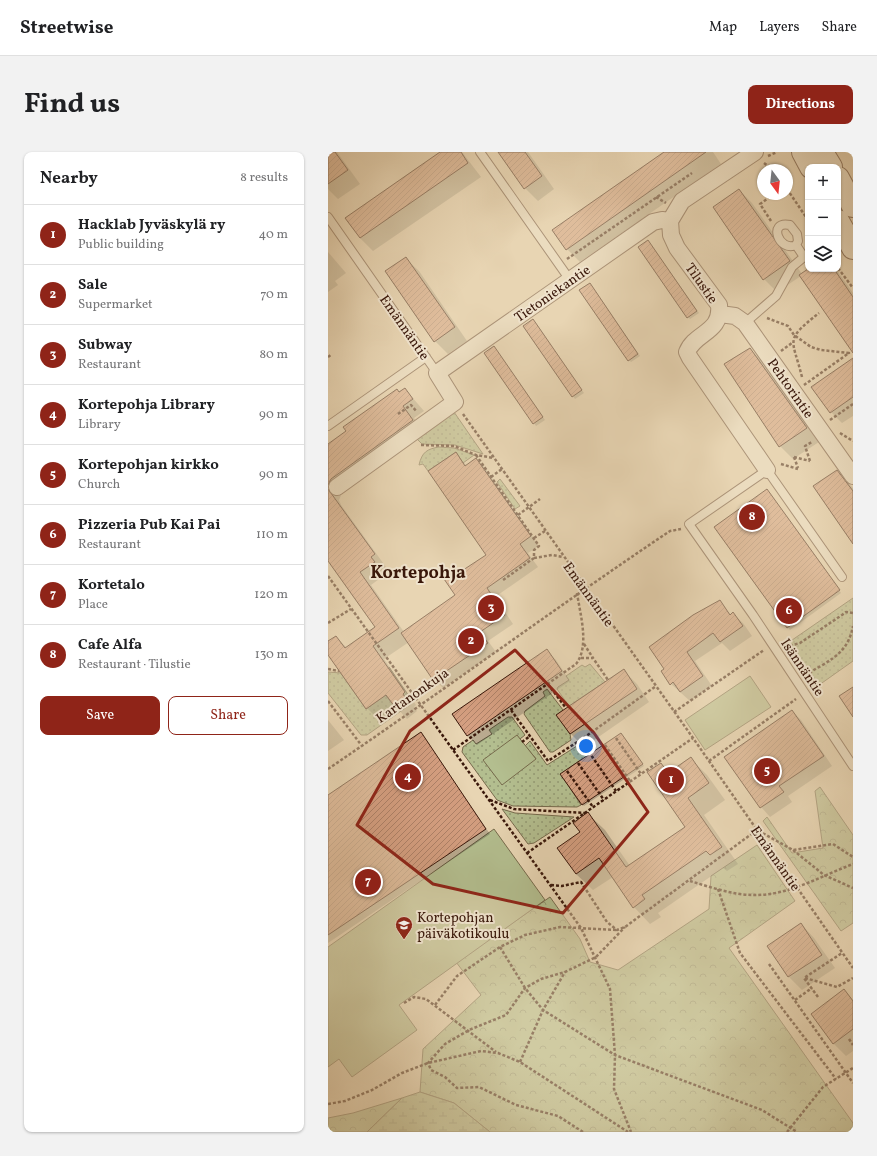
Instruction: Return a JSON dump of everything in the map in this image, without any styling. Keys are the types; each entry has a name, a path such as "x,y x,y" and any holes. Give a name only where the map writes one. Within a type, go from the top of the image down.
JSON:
{"main road":[{"path":"803,152 809,164"},
{"path":"822,152 829,164"},
{"path":"841,184 853,206"},
{"path":"841,227 853,248"}],"street":[{"path":"670,221 682,201 759,155"},
{"name":"Tietoniekantie","path":"437,373 653,222 662,220 670,221"},
{"name":"Tilustie","path":"670,221 671,235 677,248 719,305 720,314 718,320 707,332 690,344 687,352 773,467"},
{"path":"720,314 751,318"},
{"name":"Pehtorintie","path":"751,318 799,389 818,428 853,476"},
{"name":"Emännäntie","path":"437,373 455,402"},
{"path":"337,487 455,402"}],"lane":[{"path":"480,152 570,280"},
{"name":"Emännäntie","path":"328,218 437,373"},
{"path":"784,224 790,226 797,234 798,240 796,245 791,248 785,246 777,235 777,230 780,226 784,224"},
{"path":"751,318 776,296 792,267 804,257 796,245"},
{"path":"328,426 426,357"},
{"path":"690,526 773,467 842,577"},
{"name":"Isännäntie","path":"690,526 774,646 853,766"}],"path":[{"path":"759,155 777,152"},
{"path":"559,264 692,172"},
{"path":"793,198 805,216"},
{"path":"766,200 760,204 777,230"},
{"path":"841,272 853,288"},
{"path":"751,318 788,326 794,335 811,347 821,350 849,353 799,389 792,343 794,335 819,313"},
{"path":"328,357 332,354"},
{"name":"Emännäntie","path":"455,402 563,557 693,738 853,968"},
{"path":"818,428 853,404"},
{"path":"398,414 411,405 426,423"},
{"path":"401,441 422,445 454,446 476,454 494,458"},
{"path":"773,467 798,469 794,457 810,460 805,446"},
{"path":"476,454 539,546 534,550 534,558"},
{"path":"491,477 502,469"},
{"path":"518,515 540,499"},
{"name":"Kartanonkuja","path":"328,769 421,705 577,593 670,531 690,526"},
{"path":"534,538 545,531"},
{"path":"503,580 534,558 552,555 563,557"},
{"path":"328,576 581,928 610,989 615,1055 614,1089 631,1132"},
{"path":"452,750 548,684 576,664 581,658 583,643 577,593"},
{"path":"328,623 352,609"},
{"path":"674,712 774,646 800,644 846,612 853,613"},
{"path":"709,761 802,690 809,673 829,661 846,646 850,640 853,626"},
{"path":"583,643 608,680"},
{"path":"581,658 593,658"},
{"path":"328,669 340,671"},
{"path":"548,684 566,708"},
{"path":"511,710 548,761 585,737 656,686"},
{"path":"328,702 362,746"},
{"path":"522,742 530,736"},
{"path":"585,737 591,755 616,791"},
{"path":"616,738 640,774"},
{"path":"527,853 693,738"},
{"path":"605,745 630,782"},
{"path":"578,763 604,800"},
{"path":"567,771 593,807"},
{"path":"489,800 514,809 586,813"},
{"path":"428,1063 445,1044 469,1030 506,1016 525,988 541,979 565,972 596,957 625,927 690,881 757,830 792,850 824,875 853,888"},
{"path":"792,850 833,844 853,857"},
{"path":"690,881 718,889 753,896 777,893 796,887 853,864"},
{"path":"550,885 562,886 581,882 607,922 617,930"},
{"path":"718,889 740,953 836,1078"},
{"path":"435,1005 457,976 500,947 525,935 560,928 617,930 625,927"},
{"path":"500,947 525,988 543,1010 615,1055 762,1110 797,1132"},
{"path":"804,978 842,953"},
{"path":"769,964 853,1083"},
{"path":"520,1062 543,1010 565,972"},
{"path":"804,978 837,987 853,978"},
{"path":"804,978 818,997"},
{"path":"795,1000 812,988"},
{"path":"404,1003 414,997 426,999 498,1053"},
{"path":"849,1040 853,1045"},
{"path":"328,1104 345,1101 372,1090 402,1073 428,1063 481,1051 498,1053 520,1062 628,1132"},
{"path":"428,1063 431,1070 445,1076 458,1088 479,1087 516,1106 558,1116 583,1132"},
{"path":"787,1132 823,1087 853,1068"}],"highlighted area":[{"path":"515,650 594,733 648,812 563,913 433,884 357,825 410,731"}],"green space":[{"path":"454,412 483,454 455,445 422,444 417,439"},
{"path":"439,447 454,448 474,455 463,463 456,452 428,471 423,464 419,465 423,454 431,449"},
{"path":"500,479 520,506 515,509 497,482"},
{"path":"853,598 853,661 812,690 782,647"},
{"path":"590,664 605,682 569,706 557,689 558,687 569,680 566,676 582,665 585,667"},
{"path":"389,667 411,699 411,704 367,735 361,735 328,693 328,672 341,673 366,709 380,699 383,692 395,707 406,699 403,694 405,692"},
{"path":"750,676 771,707 705,750 685,720"},
{"path":"547,689 563,710 557,715 570,734 571,740 553,752 550,752 524,714 525,711 545,696 543,692"},
{"path":"508,717 512,717 525,735 520,739 517,736 525,746 530,741 547,765 580,744 584,744 588,757 605,789 583,758 561,774 581,805 577,807 513,806 497,800 462,752 463,747 473,740 476,744 492,734 489,730"},
{"path":"517,735 536,759 502,785 483,760"},
{"path":"820,787 853,835 853,923 841,931 763,821 767,817 792,853 823,848 815,791"},
{"path":"502,809 515,813 574,817 534,843 528,844"},
{"path":"494,829 545,900 399,1005 417,1030 352,1077 339,1059 328,1067 328,947"},
{"path":"757,845 795,901 729,948 853,1123 853,1132 490,1132 454,1103 420,1092 423,1049 481,995 456,962 550,897 580,939 590,962 618,970 709,909 711,876"},
{"path":"420,1092 454,1103 490,1132 367,1132 402,1098"},
{"path":"402,1098 367,1132 328,1132 328,1118 353,1113"}],"building":[{"path":"328,152 335,152 348,170 328,184"},
{"path":"440,152 461,152 468,163 360,238 345,218"},
{"path":"498,152 525,152 542,176 524,189"},
{"path":"664,152 706,152 566,250 552,230"},
{"path":"739,189 790,261 763,280 713,207"},
{"path":"648,240 697,311 687,318 638,247"},
{"path":"406,257 455,327 434,342 385,271"},
{"path":"805,271 836,272 853,297 853,353 799,275"},
{"path":"590,283 638,354 628,361 579,290"},
{"path":"533,319 582,390 572,397 523,326"},
{"path":"494,346 543,417 533,424 484,353"},
{"path":"750,348 807,428 779,447 724,364"},
{"path":"853,358 853,397 830,413 811,387"},
{"path":"405,388 413,399 403,406 413,420 331,479 328,485 328,444 346,431 343,427 397,389 399,392"},
{"path":"456,452 465,466 476,458 531,536 520,544 530,558 487,588 505,615 480,632 488,643 433,680 401,633 455,595 444,579 455,571 457,574 486,555 428,471"},
{"path":"837,470 853,491 853,544 813,486"},
{"path":"328,489 375,554 371,557 375,562 360,572 399,628 373,646 405,692 403,694 406,699 395,707 386,695 366,709 328,655 328,641 336,636 345,648 375,627 328,561"},
{"path":"767,489 840,590 787,628 714,527"},
{"path":"720,600 730,615 733,612 743,626 720,642 713,633 687,652 703,676 680,692 673,682 670,685 661,671 664,669 649,647 693,615"},
{"path":"547,649 562,671 467,736 452,714"},
{"path":"624,669 637,689 570,734 556,715"},
{"path":"853,687 853,717 839,696"},
{"path":"792,710 824,756 779,786 784,792 760,808 724,757"},
{"path":"421,732 486,829 328,935 328,795"},
{"path":"621,733 643,764 582,805 560,774"},
{"path":"691,757 709,783 688,798 722,847 710,855 706,851 642,895 645,899 633,908 599,858 576,874 557,848 580,832 573,823 588,812 626,867 685,827 647,772 661,763 668,773"},
{"path":"801,923 822,955 788,977 767,946"},
{"path":"844,989 853,1001 853,1029 833,1044 811,1014"}],"place":[{"name":"Cafe Alfa","path":"752,517"},
{"name":"Subway","path":"491,608"},
{"name":"Pizzeria Pub Kai Pai","path":"789,611"},
{"name":"Sale","path":"471,641"},
{"name":"Kortepohjan kirkko","path":"767,771"},
{"name":"Kortepohja Library","path":"408,777"},
{"name":"Hacklab Jyväskylä ry","path":"671,780"},
{"name":"Kortetalo","path":"368,882"},
{"name":"Kortepohjan päiväkotikoulu","path":"404,940"}],"district":[{"name":"Kortepohja","path":"418,572"}]}
